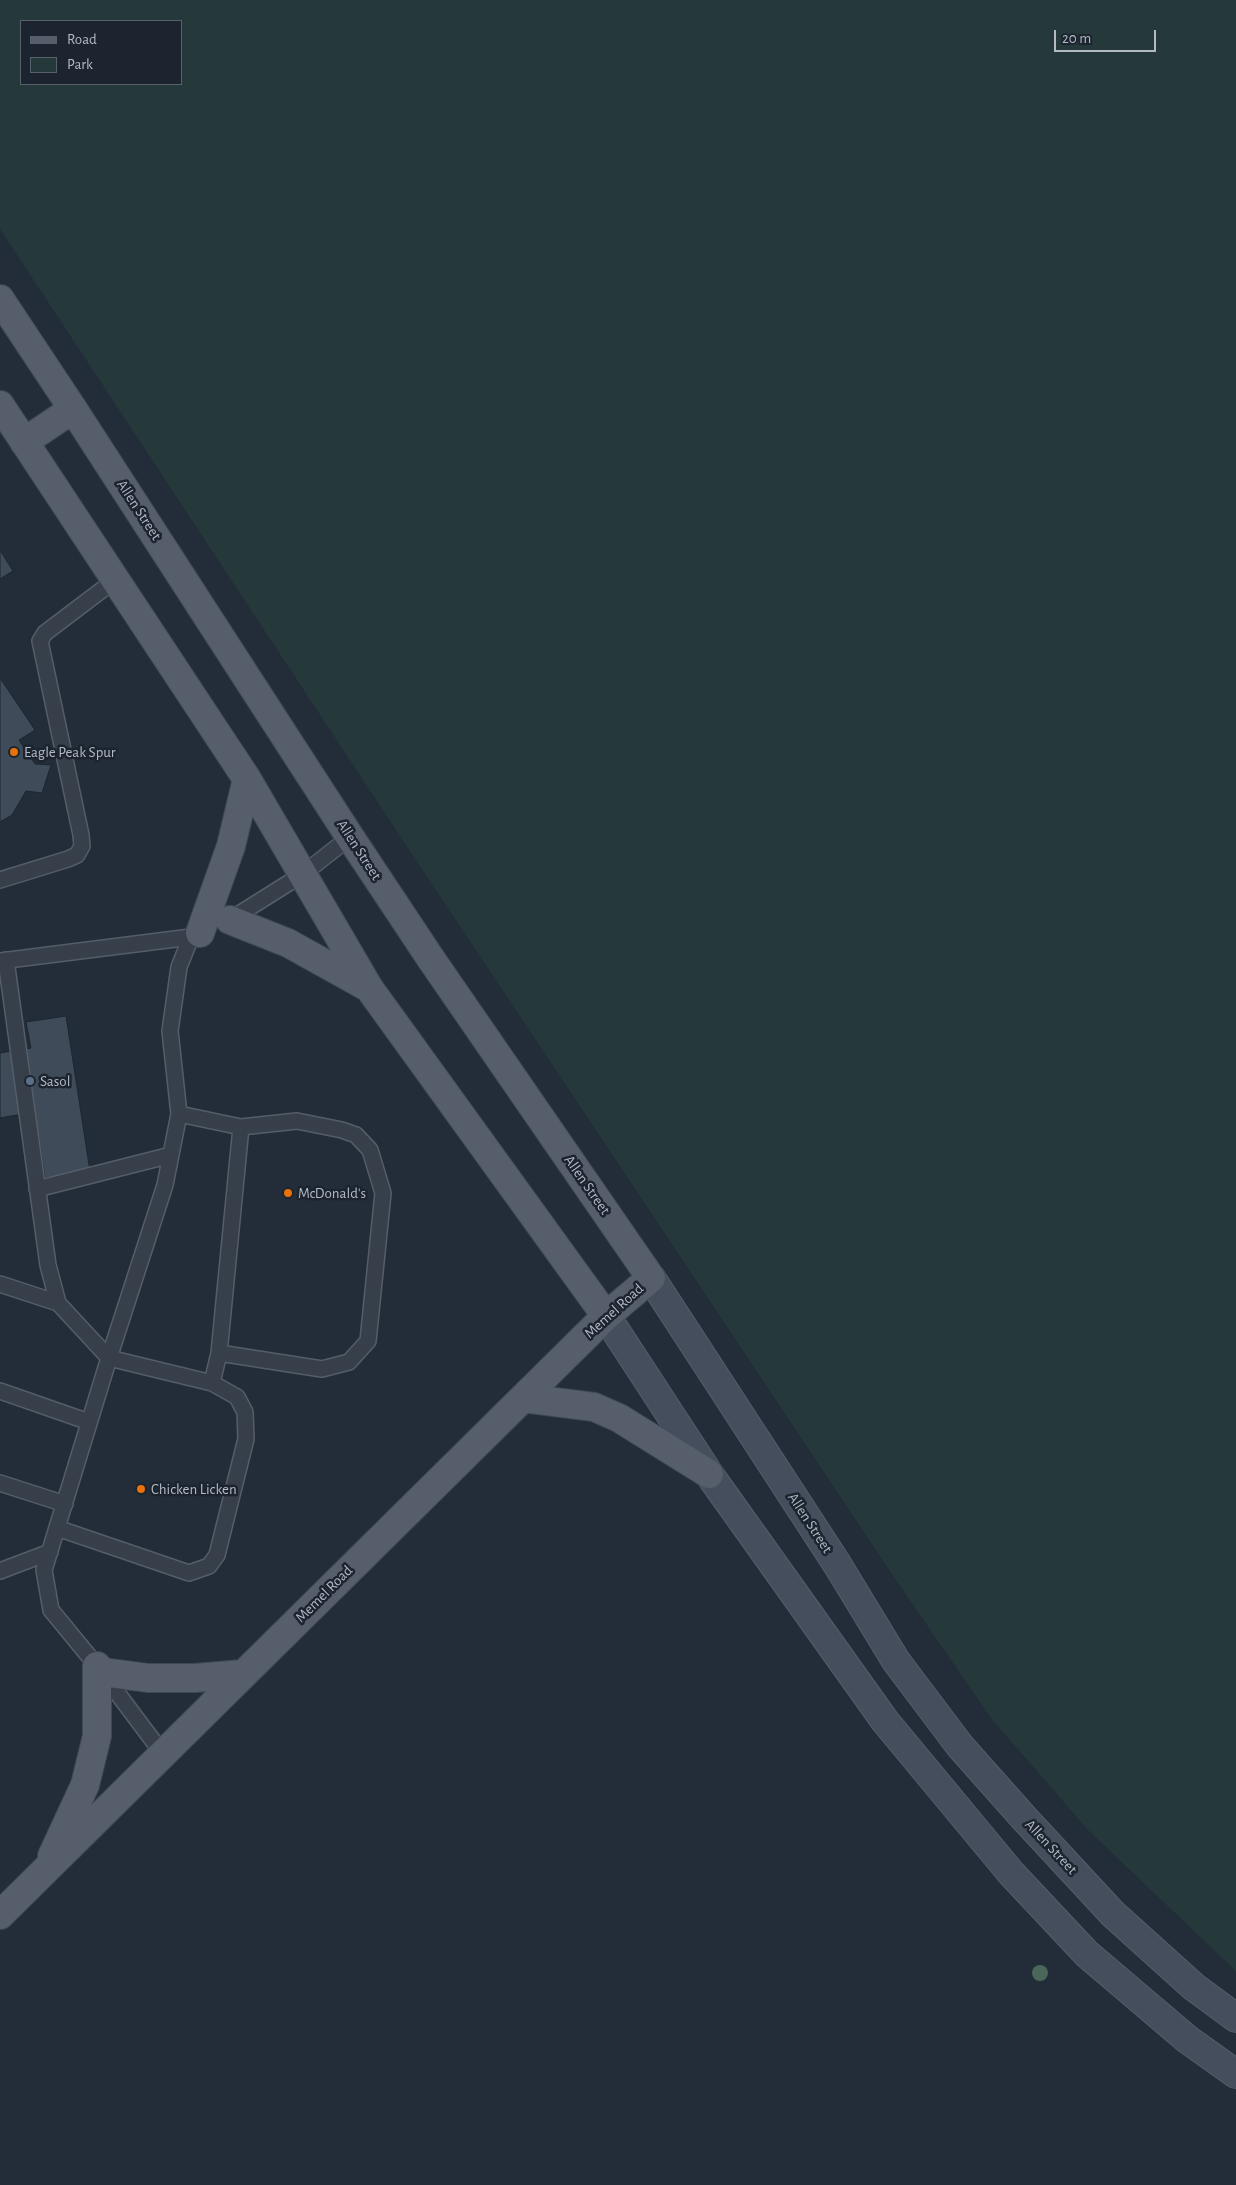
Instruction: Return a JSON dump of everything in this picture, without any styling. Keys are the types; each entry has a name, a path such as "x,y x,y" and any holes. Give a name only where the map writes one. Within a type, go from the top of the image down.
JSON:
{"main road":[{"name":"Allen Street","path":"0,299 350,837 651,1278"},
{"path":"0,405 247,779 369,988 606,1316"},
{"path":"24,442 73,409"},
{"path":"196,935 231,846 247,779"},
{"path":"230,920 288,943 369,988"},
{"name":"Memel Road","path":"0,1914 606,1316 651,1278"},
{"path":"523,1398 594,1407 619,1418 709,1474"},
{"path":"43,1873 85,1785 97,1736 99,1669 148,1678 195,1678 243,1674"}],"street":[{"name":"Allen Street","path":"651,1278 837,1564 896,1661 960,1746 1113,1914 1194,1987 1236,2018"},
{"path":"606,1316 709,1474 885,1721 1011,1873 1088,1954 1187,2039 1236,2074"}],"lane":[{"path":"0,880 68,859 77,854 82,846 82,835 40,641 45,633 115,580"},
{"path":"57,1528 189,1573 209,1566 217,1554 246,1439 245,1412 237,1397 212,1383 109,1358 58,1303 48,1265 3,961 196,935 230,920 303,874 350,837"},
{"path":"163,1754 99,1669 51,1610 44,1570 109,1358 165,1185 179,1114 170,1031 179,967 196,935"},
{"path":"179,1114 241,1127 298,1121 342,1130 356,1135 370,1150 383,1193 368,1342 349,1362 322,1369 219,1353"},
{"path":"212,1383 219,1353 241,1127"},
{"path":"37,1190 170,1155"},
{"path":"0,1284 58,1303"},
{"path":"0,1391 89,1422"},
{"path":"0,1483 65,1504"},
{"path":"0,1571 50,1552"}],"green space":[{"path":"0,0 1236,0 1236,1971 1088,1830 991,1718 896,1580 398,833 0,229"}],"building":[{"path":"0,550 13,571 0,579"},
{"name":"Eagle Peak Spur","path":"0,678 35,730 19,740 35,764 51,765 42,793 26,791 12,815 0,822"},
{"path":"66,1016 90,1171 45,1178 35,1112 0,1118 0,1053 31,1048 26,1022"}],"place":[{"name":"Eagle Peak Spur","path":"14,752"},
{"name":"Sasol","path":"30,1081"},
{"name":"McDonald's","path":"288,1193"},
{"name":"Chicken Licken","path":"141,1489"}]}
